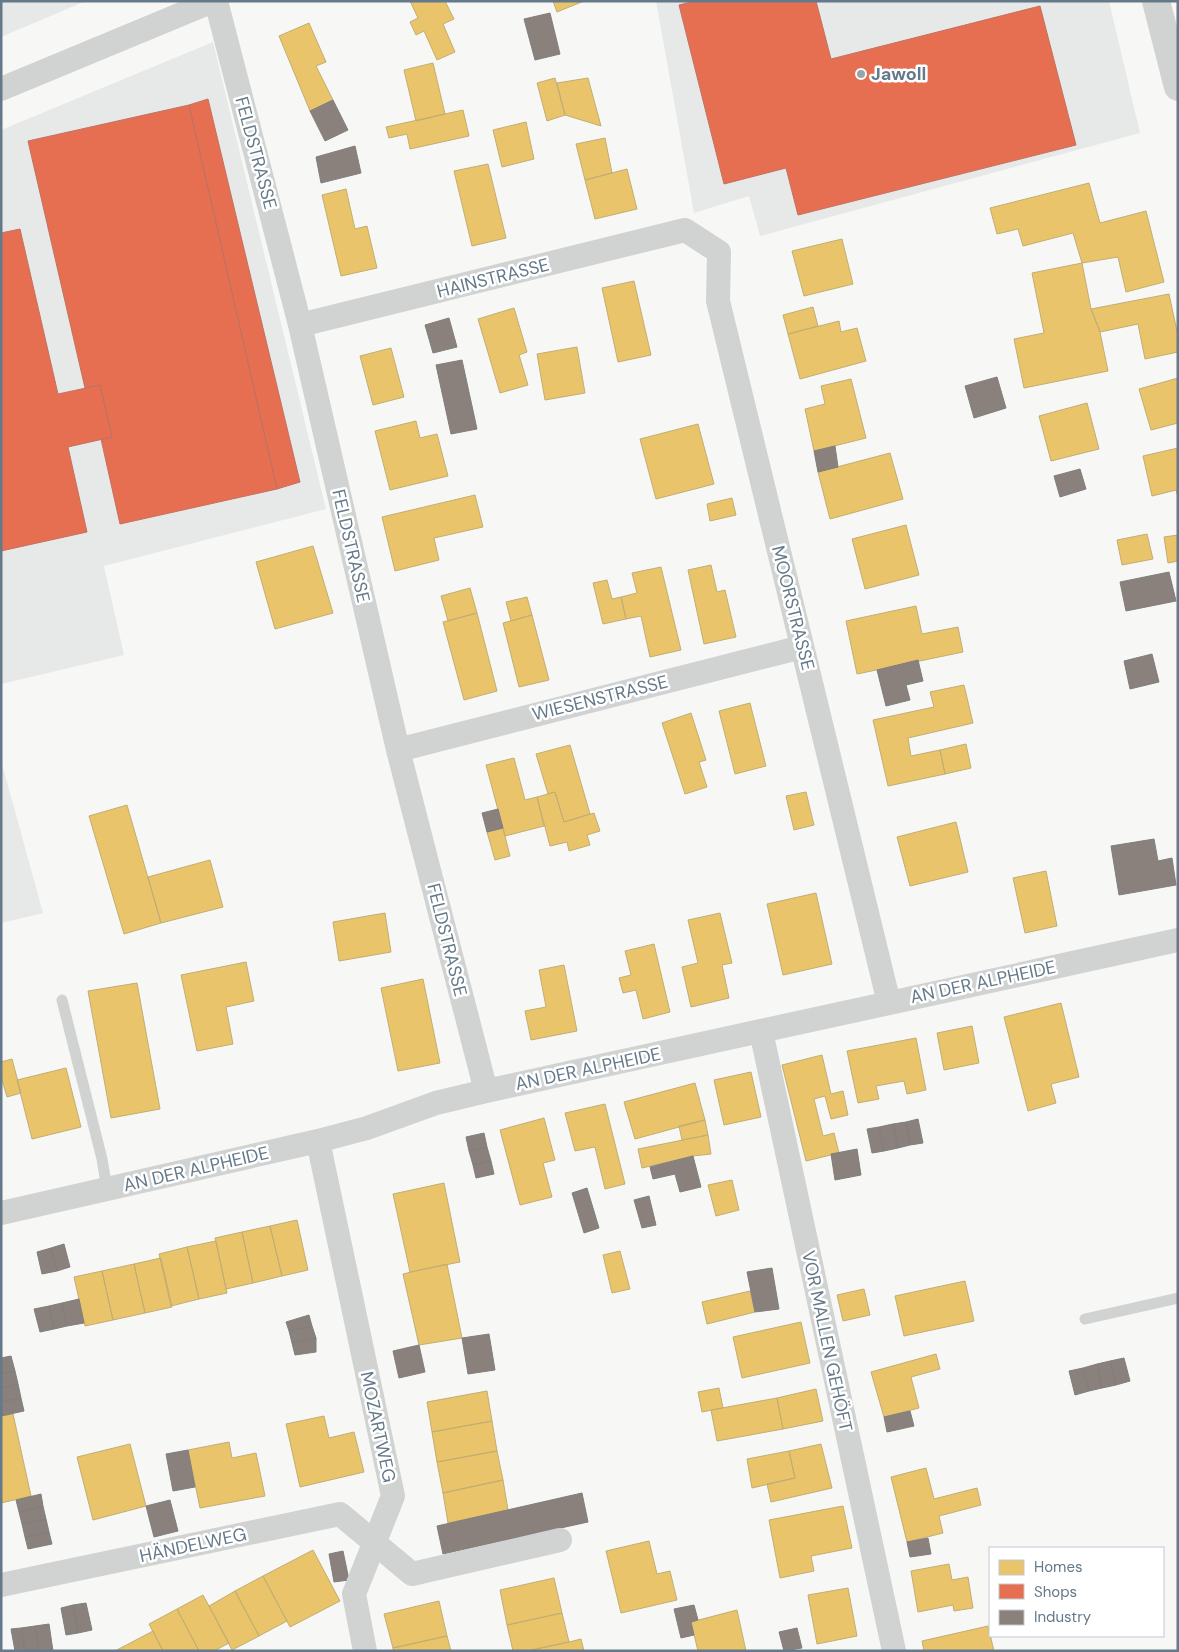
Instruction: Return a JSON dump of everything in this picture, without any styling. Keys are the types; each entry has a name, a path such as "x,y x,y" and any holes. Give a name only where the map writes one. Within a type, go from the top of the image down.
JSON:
{"street":[{"path":"1,89 212,1"},
{"name":"FELDSTRASSE","path":"216,1 300,325 398,750 486,1091"},
{"path":"1156,1 1178,87"},
{"name":"HAINSTRASSE","path":"300,325 685,230"},
{"name":"MOORSTRASSE","path":"685,230 720,252 718,301 889,1003"},
{"name":"WIESENSTRASSE","path":"398,750 802,647"},
{"name":"AN DER ALPHEIDE","path":"1,1213 318,1141 367,1128 436,1103 486,1091 1178,940"},
{"name":"VOR MALLEN GEHÖFT","path":"760,1031 894,1651"},
{"name":"MOZARTWEG","path":"318,1141 392,1496 354,1594 365,1651"},
{"name":"HÄNDELWEG","path":"1,1585 340,1514 374,1543"},
{"path":"374,1543 412,1574 560,1540"}],"lane":[{"path":"62,1000 102,1159 107,1189"},
{"path":"1084,1319 1178,1298"}],"shaded area":[{"path":"1,1 86,1 1,37"},
{"path":"656,1 1109,1 1140,133 760,236 749,196 694,213"},
{"path":"213,42 326,509 104,566 124,655 1,684 1,130"},
{"path":"1,760 43,913 1,923"}],"building: Homes":[{"path":"410,1 445,1 454,19 443,24 455,52 437,60 424,31 416,35 410,22 418,18"},
{"path":"553,1 584,1 557,12"},
{"path":"309,23 326,62 316,66 333,100 310,111 279,36"},
{"path":"433,63 445,114 416,121 404,70"},
{"path":"555,78 565,115 547,121 537,83"},
{"path":"588,78 601,126 565,115 557,83"},
{"path":"463,110 469,136 410,149 407,134 389,138 386,127"},
{"path":"526,122 534,159 502,167 493,130"},
{"path":"605,138 612,173 585,180 576,144"},
{"path":"488,164 506,238 472,246 454,171"},
{"path":"627,169 637,209 595,219 585,180"},
{"path":"1089,183 1100,223 1146,211 1164,282 1126,292 1118,257 1082,263 1073,233 1023,246 1018,229 997,234 990,208"},
{"path":"346,189 355,229 367,226 377,268 341,276 322,195"},
{"path":"842,239 853,284 804,296 792,251"},
{"path":"1082,263 1091,309 1100,332 1108,371 1024,388 1014,339 1044,333 1032,273"},
{"path":"634,281 651,355 618,362 602,288"},
{"path":"1169,294 1178,336 1178,352 1145,359 1138,324 1100,332 1091,309"},
{"path":"813,307 818,326 788,334 783,315"},
{"path":"514,308 527,352 519,355 528,385 500,393 478,319"},
{"path":"839,321 841,332 857,328 866,361 800,379 788,334"},
{"path":"577,347 585,393 545,400 537,354"},
{"path":"391,348 404,397 373,405 360,356"},
{"path":"1178,378 1178,423 1151,430 1139,389"},
{"path":"851,379 866,438 814,451 805,409 825,404 821,386"},
{"path":"1087,403 1099,449 1051,461 1039,416"},
{"path":"416,421 420,438 437,434 448,476 390,490 375,431"},
{"path":"698,424 714,484 656,499 640,439"},
{"path":"1178,448 1178,497 1176,490 1152,496 1143,456"},
{"path":"890,453 903,499 830,519 818,472"},
{"path":"475,495 483,527 434,538 439,560 395,571 382,517"},
{"path":"732,498 736,515 710,521 707,504"},
{"path":"906,525 919,575 865,589 852,539"},
{"path":"1147,534 1153,559 1122,565 1117,540"},
{"path":"1178,535 1178,561 1168,563 1164,537"},
{"path":"313,546 333,613 275,629 256,562"},
{"path":"711,565 717,592 725,590 736,637 704,644 688,570"},
{"path":"661,567 681,650 650,657 641,616 626,619 621,597 637,593 632,573"},
{"path":"607,580 612,599 621,597 626,619 603,624 593,583"},
{"path":"470,588 477,613 448,621 441,596"},
{"path":"527,597 532,615 511,621 506,602"},
{"path":"916,606 922,634 958,627 963,652 857,674 846,621"},
{"path":"477,613 497,691 464,700 443,622"},
{"path":"532,615 549,680 519,687 503,623"},
{"path":"964,685 973,723 908,738 911,756 940,750 945,774 888,786 873,720 934,707 930,692"},
{"path":"750,703 766,766 735,774 719,711"},
{"path":"691,713 706,760 699,762 707,787 685,794 662,723"},
{"path":"966,744 971,768 945,774 940,750"},
{"path":"570,745 590,814 564,822 555,792 548,794 536,754"},
{"path":"514,758 525,800 537,797 544,826 505,836 486,765"},
{"path":"555,792 564,822 594,813 600,831 587,835 590,845 569,851 567,842 550,846 537,797"},
{"path":"806,792 814,825 794,830 786,796"},
{"path":"127,805 161,923 124,934 89,816"},
{"path":"956,822 968,872 910,886 897,837"},
{"path":"503,828 510,856 495,860 487,832"},
{"path":"210,860 223,907 161,923 148,877"},
{"path":"1046,871 1057,926 1025,933 1013,878"},
{"path":"816,893 832,964 783,975 767,904"},
{"path":"385,913 391,952 339,961 333,922"},
{"path":"720,913 732,963 722,965 729,998 691,1007 682,967 698,963 688,920"},
{"path":"654,944 670,1012 643,1019 636,990 623,993 619,978 631,975 625,951"},
{"path":"246,962 254,1001 226,1007 233,1044 197,1051 181,975"},
{"path":"564,965 577,1031 531,1040 525,1011 546,1007 539,970"},
{"path":"423,979 440,1063 398,1071 381,988"},
{"path":"137,983 160,1109 111,1118 88,991"},
{"path":"1061,1003 1079,1077 1051,1084 1056,1103 1028,1111 1004,1017"},
{"path":"972,1026 979,1063 944,1070 937,1033"},
{"path":"916,1038 926,1090 907,1094 904,1081 876,1086 879,1099 858,1103 847,1051"},
{"path":"822,1055 831,1094 843,1091 848,1115 831,1119 825,1096 814,1099 823,1136 834,1133 839,1153 806,1161 782,1065"},
{"path":"12,1059 21,1093 7,1097 1,1076 1,1062"},
{"path":"66,1068 81,1127 32,1139 17,1080"},
{"path":"751,1072 761,1117 724,1125 714,1080"},
{"path":"695,1083 705,1120 635,1139 624,1102"},
{"path":"605,1104 625,1184 605,1189 595,1147 575,1151 565,1113"},
{"path":"544,1118 555,1160 543,1163 552,1197 520,1205 500,1130"},
{"path":"705,1120 708,1135 682,1140 679,1126"},
{"path":"708,1135 711,1154 693,1156 642,1168 638,1149"},
{"path":"732,1180 739,1210 716,1216 708,1185"},
{"path":"444,1183 460,1262 410,1272 393,1194"},
{"path":"297,1220 308,1270 282,1276 270,1226"},
{"path":"270,1226 282,1276 253,1283 242,1232"},
{"path":"242,1232 253,1283 226,1289 215,1238"},
{"path":"216,1241 227,1293 199,1299 187,1247"},
{"path":"187,1247 199,1299 171,1306 159,1254"},
{"path":"620,1251 630,1289 612,1293 603,1255"},
{"path":"161,1258 172,1307 145,1313 134,1264"},
{"path":"134,1264 145,1313 113,1320 102,1271"},
{"path":"447,1264 462,1338 419,1345 403,1274"},
{"path":"102,1271 113,1320 85,1326 74,1277"},
{"path":"965,1281 974,1321 904,1336 895,1296"},
{"path":"864,1289 870,1315 843,1321 837,1295"},
{"path":"750,1291 755,1312 707,1324 702,1302"},
{"path":"801,1322 810,1363 742,1378 733,1337"},
{"path":"936,1354 940,1369 911,1377 919,1408 884,1417 871,1372"},
{"path":"719,1388 723,1408 702,1412 698,1392"},
{"path":"816,1389 823,1421 783,1429 777,1398"},
{"path":"487,1391 492,1421 432,1432 427,1402"},
{"path":"777,1398 783,1429 717,1441 711,1410"},
{"path":"13,1414 31,1496 1,1503 1,1416"},
{"path":"324,1416 329,1438 354,1432 364,1472 300,1487 286,1424"},
{"path":"492,1421 497,1451 437,1462 432,1432"},
{"path":"229,1442 232,1458 256,1453 265,1496 200,1508 188,1450"},
{"path":"130,1444 146,1506 93,1520 77,1457"},
{"path":"821,1444 832,1488 771,1502 767,1484 795,1478 789,1451"},
{"path":"497,1451 503,1480 443,1493 437,1462"},
{"path":"789,1451 795,1478 752,1488 747,1459"},
{"path":"926,1468 934,1499 977,1488 981,1505 939,1516 943,1533 907,1542 891,1477"},
{"path":"503,1480 508,1510 448,1523 443,1493"},
{"path":"843,1506 852,1548 811,1556 814,1571 780,1578 769,1520"},
{"path":"649,1541 657,1574 670,1571 677,1600 621,1613 606,1551"},
{"path":"313,1550 340,1601 290,1627 263,1576"},
{"path":"949,1564 952,1580 968,1577 973,1608 954,1611 953,1605 918,1612 911,1571"},
{"path":"263,1576 287,1621 259,1636 235,1591"},
{"path":"554,1578 562,1613 507,1625 500,1590"},
{"path":"848,1588 857,1636 817,1644 808,1595"},
{"path":"235,1591 259,1636 232,1650 209,1606"},
{"path":"203,1595 229,1643 214,1651 199,1651 177,1609"},
{"path":"439,1601 447,1636 393,1648 384,1614"},
{"path":"177,1609 199,1651 163,1651 149,1624"},
{"path":"737,1610 746,1651 698,1651 691,1622"},
{"path":"562,1613 569,1642 527,1651 513,1651 507,1625"},
{"path":"988,1626 989,1637 991,1637 994,1651 924,1651 922,1641"},
{"path":"153,1631 163,1651 115,1651"},
{"path":"447,1636 451,1651 393,1651 393,1648"},
{"path":"581,1639 584,1651 527,1651 569,1642"}],"building: Shops":[{"path":"695,1 816,1 831,59 1040,6 1076,145 798,215 786,168 724,184 679,5"},
{"path":"208,99 300,482 277,489 189,105"},
{"path":"189,105 277,489 120,524 101,439 112,437 100,385 85,388 28,141"},
{"path":"20,229 58,394 100,385 112,437 68,447 87,532 1,551 1,233"}],"building: Industry":[{"path":"550,13 560,54 535,60 524,19"},
{"path":"333,100 348,130 325,141 310,111"},
{"path":"355,146 361,173 321,183 316,157"},
{"path":"449,318 457,347 433,353 425,325"},
{"path":"462,360 477,429 451,434 436,365"},
{"path":"997,377 1006,408 974,418 965,386"},
{"path":"835,446 838,467 818,472 814,451"},
{"path":"1080,469 1086,489 1060,497 1054,476"},
{"path":"1169,572 1176,601 1126,611 1120,582"},
{"path":"1152,654 1159,682 1130,689 1124,661"},
{"path":"918,660 923,681 906,685 910,700 886,706 877,670"},
{"path":"498,809 503,828 487,832 482,813"},
{"path":"1154,839 1158,861 1172,858 1176,885 1119,895 1111,846"},
{"path":"918,1119 923,1143 910,1145 906,1122"},
{"path":"906,1122 910,1145 898,1148 893,1124"},
{"path":"893,1124 898,1148 884,1151 879,1127"},
{"path":"879,1127 884,1151 872,1153 867,1129"},
{"path":"484,1133 487,1147 469,1151 466,1137"},
{"path":"487,1147 491,1161 473,1165 469,1151"},
{"path":"857,1149 861,1175 835,1180 831,1154"},
{"path":"693,1156 701,1187 680,1192 675,1174 653,1179 650,1167"},
{"path":"491,1161 494,1174 476,1178 473,1165"},
{"path":"587,1188 599,1228 584,1233 572,1193"},
{"path":"649,1196 656,1225 642,1228 634,1200"},
{"path":"64,1244 70,1267 57,1271 51,1248"},
{"path":"51,1248 57,1271 42,1274 37,1252"},
{"path":"772,1268 779,1309 755,1312 747,1272"},
{"path":"79,1299 84,1323 67,1326 62,1303"},
{"path":"62,1303 67,1326 54,1329 49,1306"},
{"path":"49,1306 54,1329 40,1332 34,1309"},
{"path":"309,1315 312,1326 289,1331 286,1322"},
{"path":"312,1326 316,1338 292,1343 289,1331"},
{"path":"489,1334 495,1370 468,1374 462,1338"},
{"path":"316,1338 316,1352 295,1355 292,1343"},
{"path":"419,1345 425,1372 399,1378 393,1351"},
{"path":"11,1356 15,1371 1,1374 1,1358"},
{"path":"1124,1358 1130,1381 1116,1385 1110,1361"},
{"path":"1110,1361 1116,1385 1102,1388 1097,1364"},
{"path":"1097,1364 1102,1388 1089,1391 1083,1368"},
{"path":"1083,1368 1089,1391 1075,1395 1069,1371"},
{"path":"15,1371 18,1384 1,1388 1,1374"},
{"path":"18,1384 21,1398 1,1402 1,1388"},
{"path":"21,1398 24,1411 1,1416 1,1402"},
{"path":"910,1411 914,1426 887,1432 884,1417"},
{"path":"188,1450 195,1487 173,1491 166,1454"},
{"path":"582,1493 588,1522 443,1554 437,1526"},
{"path":"41,1494 43,1506 19,1512 16,1500"},
{"path":"170,1500 178,1531 154,1537 146,1506"},
{"path":"43,1506 46,1519 22,1524 19,1512"},
{"path":"46,1519 49,1532 25,1537 22,1524"},
{"path":"49,1532 52,1544 28,1549 25,1537"},
{"path":"928,1538 931,1554 910,1557 907,1542"},
{"path":"343,1551 349,1580 334,1582 329,1554"},
{"path":"86,1603 92,1630 78,1633 73,1605"},
{"path":"73,1605 78,1633 66,1635 61,1608"},
{"path":"694,1605 698,1620 691,1622 694,1635 681,1638 674,1609"},
{"path":"49,1624 53,1651 39,1651 35,1626"},
{"path":"35,1626 39,1651 25,1651 21,1628"},
{"path":"21,1628 25,1651 15,1651 11,1629"},
{"path":"797,1628 802,1648 784,1651 779,1632"}],"place":[{"name":"Jawoll","path":"861,74"}]}
